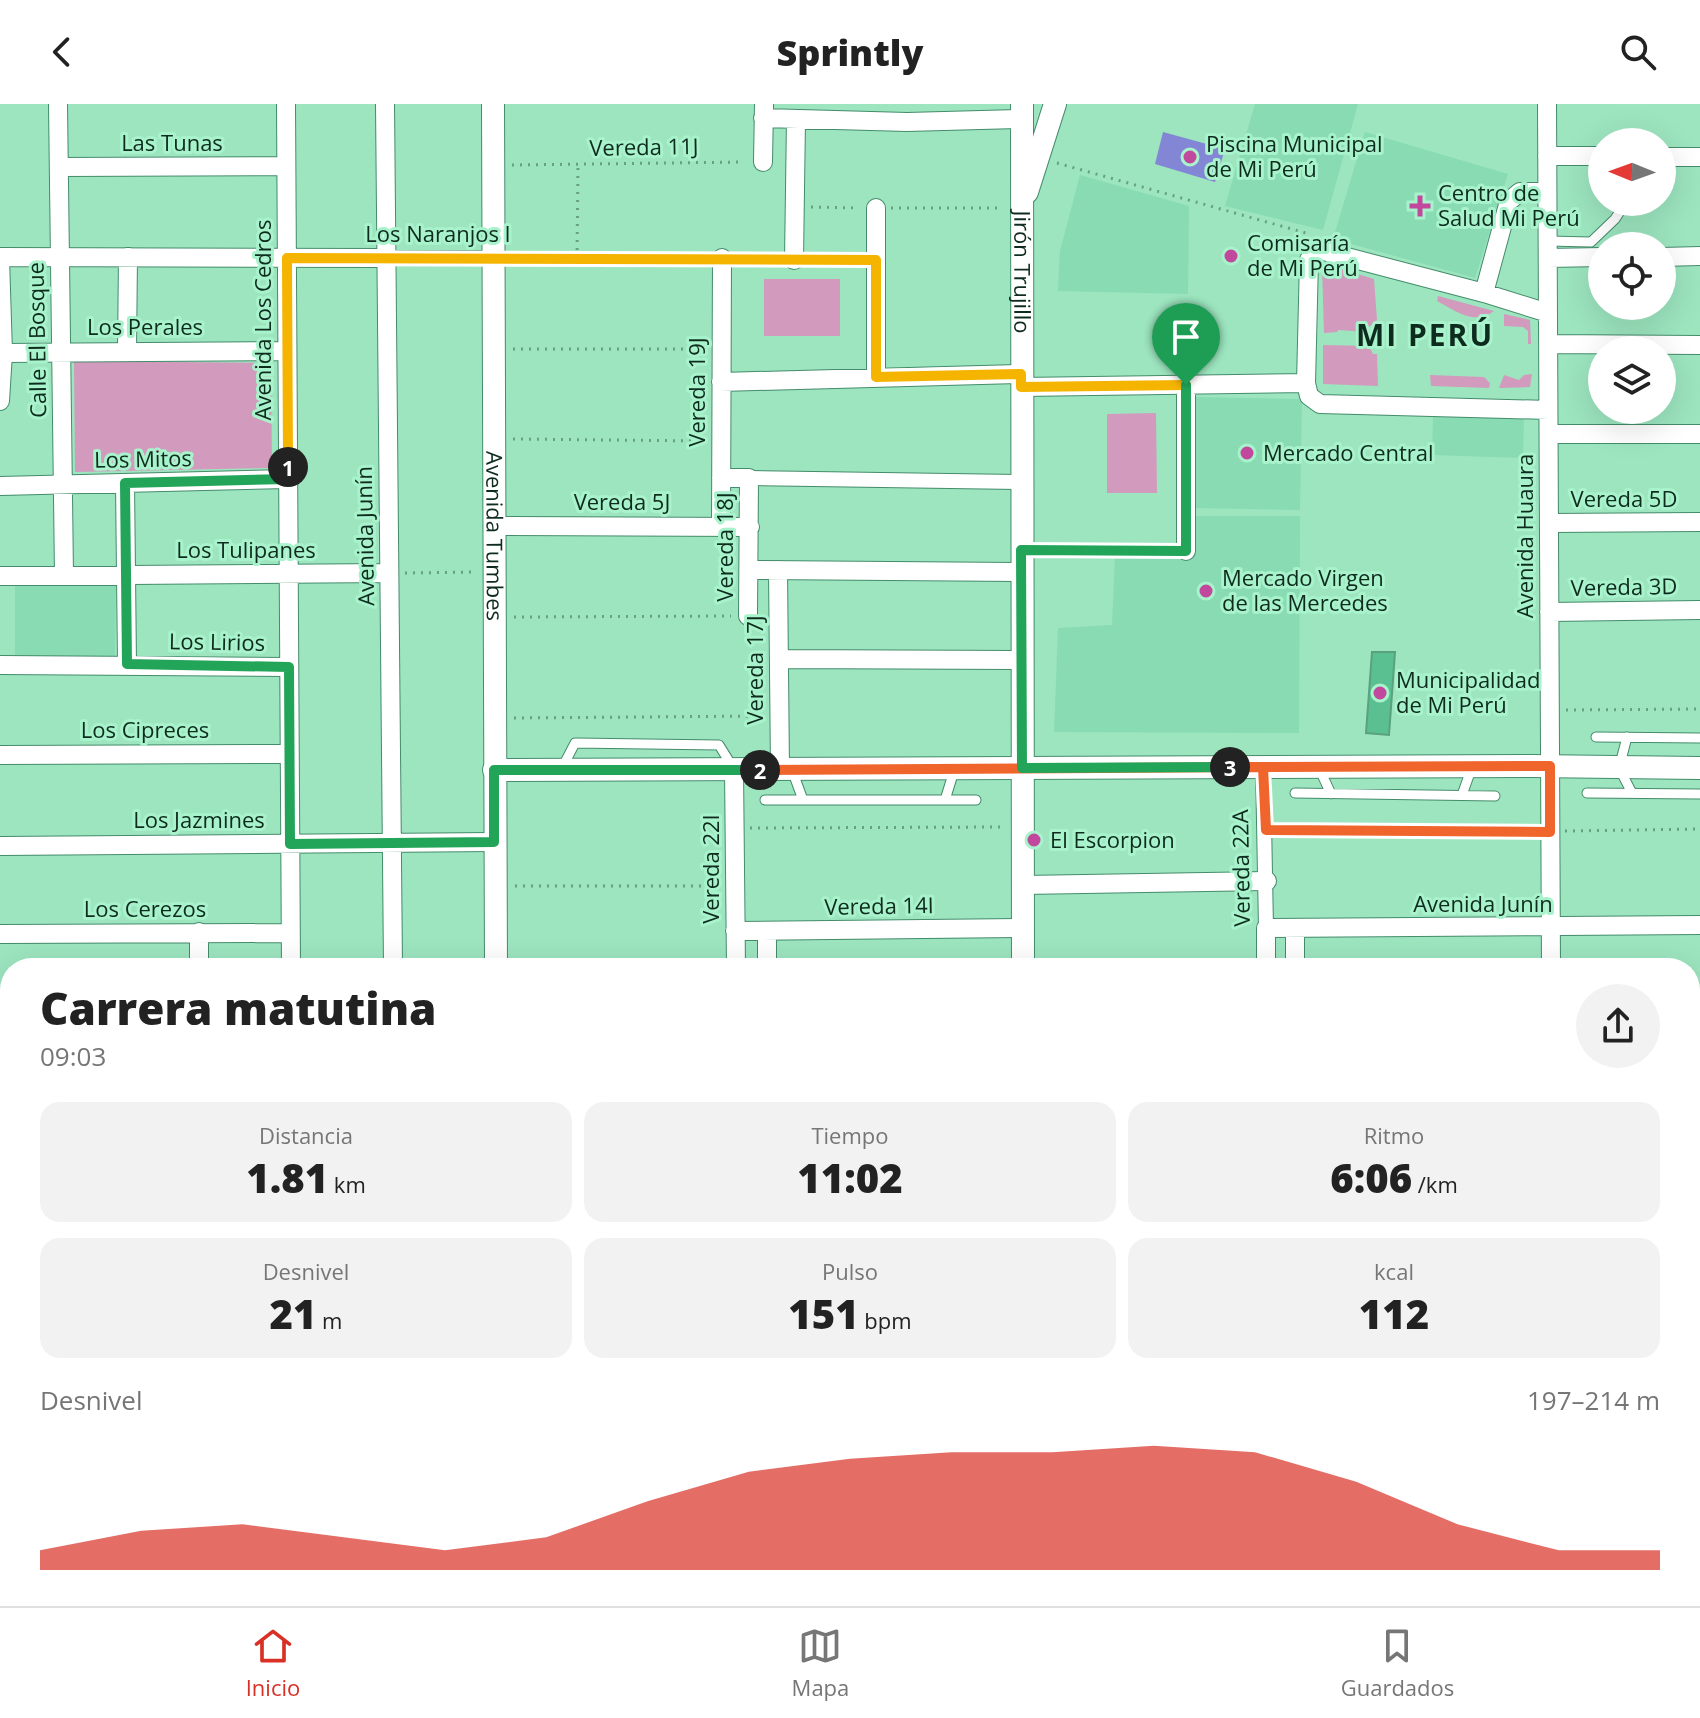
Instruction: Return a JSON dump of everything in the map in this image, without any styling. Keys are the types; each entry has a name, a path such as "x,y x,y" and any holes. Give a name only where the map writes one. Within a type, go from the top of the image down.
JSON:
{"street":[{"name":"Calle El Bosque","path":"58,104 64,575"},
{"name":"Avenida Los Cedros","path":"286,104 291,958"},
{"name":"Avenida Junín","path":"385,104 393,958"},
{"name":"Avenida Tumbes","path":"493,104 496,958"},
{"path":"1021,208 1055,104"},
{"name":"Avenida Huaura","path":"1547,104 1551,958"},
{"path":"763,162 764,111 796,119 907,122 1022,111"},
{"name":"Jirón Trujillo","path":"1022,111 1023,958"},
{"path":"794,260 796,119"},
{"path":"1547,156 1588,156"},
{"path":"1676,157 1700,157"},
{"name":"Las Tunas","path":"59,167 286,166"},
{"path":"1484,293 1509,201 1520,192 1547,192"},
{"path":"876,208 876,377"},
{"path":"1548,250 1588,255"},
{"path":"1548,313 1327,251 1316,252 1309,260 1306,383 1309,396 1320,404 1548,410"},
{"path":"1676,257 1700,256"},
{"path":"127,351 128,257"},
{"name":"Los Naranjos I","path":"0,258 493,258"},
{"path":"0,258 3,353 0,401"},
{"name":"Vereda 19J","path":"721,527 722,258"},
{"path":"1548,344 1700,345"},
{"name":"Los Perales","path":"3,353 287,351"},
{"path":"721,382 876,377 1186,385 1306,383"},
{"path":"1186,385 1186,551"},
{"path":"1549,434 1700,434"},
{"path":"721,478 1021,482"},
{"name":"Vereda 18J","path":"748,616 749,478"},
{"name":"Los Mitos","path":"0,486 288,479"},
{"path":"125,483 127,664"},
{"name":"Vereda 5D","path":"1549,523 1700,522"},
{"name":"Vereda 5J","path":"493,526 750,527"},
{"path":"749,570 1021,561"},
{"name":"Vereda 17J","path":"778,570 779,716 786,770"},
{"name":"Los Tulipanes","path":"0,576 389,573"},
{"name":"Vereda 3D","path":"1549,612 1700,610"},
{"path":"779,659 1022,660"},
{"name":"Los Lirios","path":"0,665 289,667"},
{"name":"Los Cipreces","path":"0,755 290,754"},
{"name":"Vereda 22A","path":"1263,767 1266,958"},
{"path":"494,770 1700,768"},
{"name":"Vereda 22I","path":"734,769 736,958"},
{"name":"Los Jazmines","path":"0,846 494,842"},
{"path":"1023,885 1267,881"},
{"name":"Avenida Junín","path":"1266,928 1700,925"},
{"name":"Vereda 14I","path":"735,931 1023,928"},
{"path":"1295,929 1295,958"},
{"path":"767,931 767,958"},
{"path":"199,932 199,958"},
{"name":"Los Cerezos","path":"0,934 291,933"}],"lane":[{"path":"1548,250 1591,242 1617,216"},
{"path":"1596,737 1700,738"},
{"path":"1627,737 1619,768 1632,793"},
{"path":"1319,767 1331,794"},
{"path":"1462,795 1472,767"},
{"path":"945,800 955,768"},
{"path":"786,770 803,800"},
{"path":"1295,793 1495,796"},
{"path":"1587,793 1700,794"},
{"path":"765,800 976,800"}],"path":[{"path":"1039,158 1306,233 1316,252"},
{"name":"Vereda 11J","path":"493,165 763,162"},
{"path":"577,258 578,164"},
{"path":"795,207 1021,208"},
{"name":"Los Naranjos I","path":"493,258 876,260"},
{"path":"493,349 721,349"},
{"path":"493,439 721,441"},
{"path":"1021,561 1186,551"},
{"path":"389,573 493,572"},
{"path":"494,617 748,616"},
{"path":"1550,710 1700,709"},
{"path":"516,718 779,716"},
{"path":"735,828 1022,827"},
{"path":"1266,830 1550,832 1700,829"},
{"path":"494,886 735,886"}],"shaded area":[{"path":"1255,104 1358,104 1323,230 1225,206"},
{"name":"Centro de Salud Mi Perú","path":"1365,132 1508,174 1475,278 1333,239"},
{"path":"1080,175 1189,206 1188,294 1058,291 1060,251"},
{"path":"1324,264 1374,279 1377,320 1368,332 1338,330 1324,333"},
{"path":"764,279 840,279 840,336 764,336"},
{"path":"1438,296 1494,311 1472,317 1437,301"},
{"path":"1504,314 1530,320 1531,344 1528,344 1528,331 1523,327 1504,326"},
{"path":"1323,345 1369,346 1373,354 1377,354 1378,386 1323,384"},
{"path":"74,361 271,363 272,468 75,472"},
{"path":"1532,374 1530,387 1499,388 1504,375 1519,380 1524,375"},
{"path":"1430,375 1484,377 1490,383 1489,388 1431,386"},
{"name":"Mercado Central","path":"1194,397 1302,399 1300,510 1192,508"},
{"path":"1156,413 1157,493 1107,493 1107,414"},
{"path":"1433,417 1524,418 1523,458 1432,455"},
{"name":"Mercado Virgen de las Mercedes","path":"1191,516 1300,516 1299,733 1054,732 1058,628 1112,625 1115,557 1189,556"},
{"path":"15,582 116,582 115,658 15,658"}],"water":[{"name":"Piscina Municipal de Mi Perú","path":"1163,132 1225,149 1215,182 1155,164"}],"building":[{"name":"Municipalidad de Mi Perú","path":"1372,652 1395,652 1389,735 1366,733"}],"place":[{"name":"Piscina Municipal de Mi Perú","path":"1190,157"},
{"name":"Centro de Salud Mi Perú","path":"1420,206"},
{"name":"Comisaría de Mi Perú","path":"1231,256"},
{"name":"Mercado Central","path":"1247,453"},
{"name":"Mercado Virgen de las Mercedes","path":"1206,591"},
{"name":"Municipalidad de Mi Perú","path":"1380,693"},
{"name":"El Escorpion","path":"1034,840"}],"district":[{"name":"MI PERÚ","path":"1425,336"}],"route":[{"path":"1186,385 1021,387 1021,374 876,377 876,260 287,258 288,479 125,483 127,664 289,667 290,844 494,842 494,770 562,769 792,770 1263,767 1266,830 1550,832 1550,766 1472,767 1263,767 1022,768 1021,550 1186,551 1186,385"}]}
